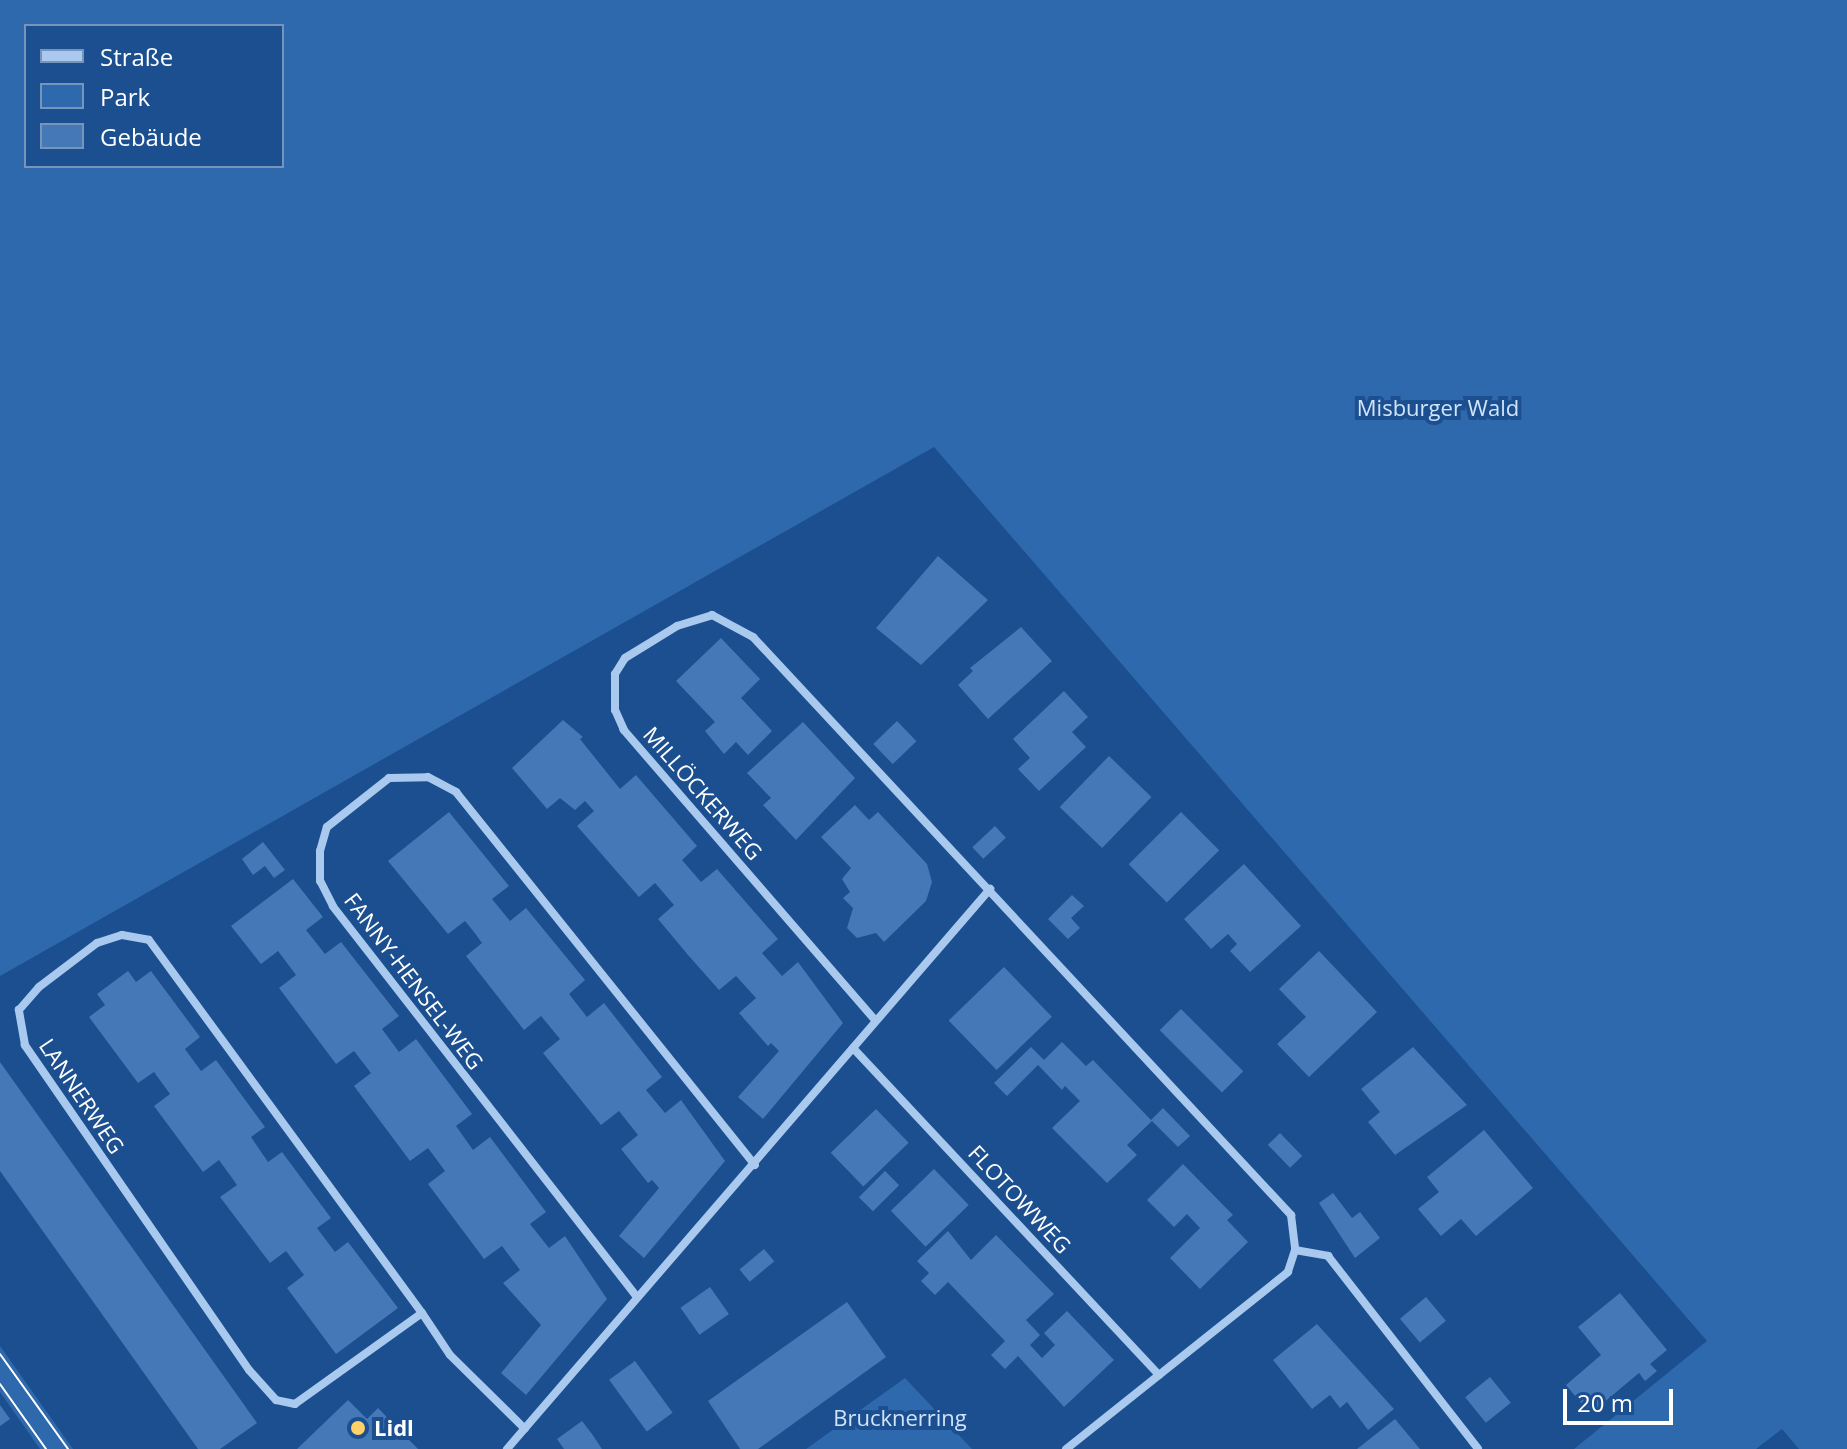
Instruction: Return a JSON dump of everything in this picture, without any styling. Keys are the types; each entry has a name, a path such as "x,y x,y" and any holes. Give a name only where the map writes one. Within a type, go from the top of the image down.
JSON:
{"street":[{"name":"MILLÖCKERWEG","path":"875,1020 624,730 611,688 625,658 693,619 712,615 732,622 753,637 990,889"},
{"name":"FANNY-HENSEL-WEG","path":"637,1297 604,1262 333,906 320,881 320,851 327,827 389,778 428,777 456,792 755,1165"},
{"path":"507,1449 990,889 1291,1215 1295,1250 1288,1272 1066,1449"},
{"name":"LANNERWEG","path":"422,1313 295,1404 276,1400 249,1370 25,1045 19,1010 39,987 97,943 122,935 149,940 422,1313 450,1355 525,1429"},
{"name":"FLOTOWWEG","path":"853,1048 1159,1375"},
{"path":"1295,1250 1328,1256 1478,1449"}],"green space":[{"name":"Misburger Wald","path":"0,0 1847,0 1847,1449 1799,1449 1782,1429 1756,1449 1574,1449 1707,1341 934,447 0,976"},
{"path":"0,1346 73,1449 40,1449 0,1392"},
{"name":"Brucknerring","path":"905,1378 972,1449 806,1449"}],"building":[{"path":"938,556 988,600 921,665 876,628"},
{"path":"1021,627 1052,661 988,719 958,685 973,671 970,668"},
{"path":"721,638 760,679 741,698 772,731 748,755 736,742 724,754 705,731 715,722 676,681"},
{"path":"1064,691 1088,717 1072,732 1086,747 1039,791 1018,769 1030,758 1013,739"},
{"path":"563,720 583,737 580,739 620,789 636,775 697,846 682,860 701,882 717,869 778,939 762,953 782,976 798,962 843,1023 763,1119 738,1097 779,1051 771,1043 768,1046 739,1013 756,998 736,976 719,990 688,955 658,919 674,905 655,883 639,897 577,826 594,811 585,801 575,810 560,798 547,809 512,768"},
{"path":"897,721 916,741 893,764 873,744"},
{"path":"803,722 855,778 796,840 763,805 771,798 747,773"},
{"path":"1109,756 1151,797 1102,848 1060,807"},
{"path":"855,805 869,820 878,812 927,864 932,882 926,901 884,942 876,933 857,938 847,928 853,908 843,898 850,892 842,879 851,868 821,837"},
{"path":"449,812 509,886 492,899 510,921 526,908 585,980 569,994 587,1017 604,1003 662,1077 646,1090 665,1113 681,1100 725,1161 644,1258 619,1236 659,1188 652,1180 648,1183 621,1149 638,1135 619,1111 601,1125 543,1053 560,1039 541,1016 524,1030 466,956 482,943 474,932 465,921 448,934 388,861"},
{"path":"1181,812 1219,850 1167,903 1129,864"},
{"path":"995,826 1006,838 983,859 972,847"},
{"path":"263,842 285,870 274,878 265,866 253,875 242,859"},
{"path":"1244,864 1301,926 1250,972 1230,951 1237,944 1228,934 1211,949 1184,919"},
{"path":"293,879 323,917 306,930 325,954 341,942 399,1016 382,1029 399,1052 416,1039 472,1114 456,1126 473,1150 490,1137 546,1212 530,1224 549,1248 565,1236 607,1299 526,1395 501,1373 541,1325 503,1283 520,1270 502,1246 484,1259 428,1184 445,1171 428,1148 410,1161 354,1086 371,1073 354,1051 336,1064 279,988 296,975 278,951 261,964 231,926"},
{"path":"1072,895 1084,906 1071,918 1080,928 1068,939 1048,919"},
{"path":"1319,951 1377,1012 1309,1077 1277,1044 1306,1017 1279,989"},
{"path":"1004,967 1052,1017 997,1070 949,1020"},
{"path":"128,971 136,982 151,971 200,1037 185,1049 201,1071 216,1060 265,1127 251,1137 268,1162 282,1152 331,1218 317,1228 335,1252 348,1242 398,1308 336,1354 287,1288 304,1275 286,1251 270,1263 220,1197 237,1185 219,1160 203,1172 154,1106 170,1094 154,1072 138,1083 89,1017 105,1005 97,994"},
{"path":"1181,1009 1243,1071 1222,1092 1160,1030"},
{"path":"1062,1042 1086,1066 1093,1060 1151,1120 1163,1108 1190,1136 1178,1147 1152,1121 1127,1145 1137,1155 1107,1183 1052,1128 1080,1101 1065,1086 1062,1090 1038,1065 1007,1096 994,1083 1031,1047 1044,1060"},
{"path":"1413,1047 1467,1105 1395,1155 1368,1122 1380,1112 1361,1089"},
{"path":"0,1062 257,1423 220,1449 198,1449 0,1171"},
{"path":"876,1109 909,1143 863,1187 831,1153"},
{"path":"1484,1130 1533,1188 1476,1236 1461,1219 1441,1236 1418,1209 1439,1192 1427,1177"},
{"path":"1280,1133 1302,1156 1290,1168 1268,1145"},
{"path":"1183,1164 1233,1215 1227,1220 1248,1242 1200,1289 1170,1258 1200,1228 1187,1214 1174,1227 1147,1200"},
{"path":"934,1169 969,1205 926,1247 891,1211"},
{"path":"885,1171 899,1185 873,1211 859,1197"},
{"path":"1333,1193 1352,1218 1360,1212 1380,1238 1355,1258 1319,1203"},
{"path":"948,1231 971,1260 996,1235 1054,1294 1026,1320 1040,1335 1030,1345 1042,1358 1055,1345 1044,1333 1067,1311 1114,1360 1064,1407 1018,1356 1005,1369 991,1355 1005,1341 948,1282 935,1295 921,1281 929,1273 917,1261"},
{"path":"764,1249 774,1261 750,1282 739,1270"},
{"path":"710,1287 729,1314 699,1335 681,1308"},
{"path":"1620,1293 1667,1350 1650,1364 1657,1371 1645,1381 1639,1373 1590,1414 1566,1385 1601,1355 1578,1327"},
{"path":"1426,1297 1446,1321 1420,1343 1400,1319"},
{"path":"847,1302 886,1357 758,1449 740,1449 708,1401"},
{"path":"1317,1324 1394,1409 1368,1430 1347,1402 1340,1408 1330,1395 1312,1409 1273,1360"},
{"path":"635,1361 673,1413 647,1432 609,1380"},
{"path":"1490,1377 1511,1403 1486,1423 1465,1397"},
{"name":"Lidl","path":"348,1400 367,1419 378,1408 418,1449 297,1449"},
{"path":"0,1405 10,1419 0,1426"},
{"path":"1395,1419 1420,1449 1357,1449"},
{"path":"582,1421 602,1449 564,1449 557,1439"}],"tram line":[{"path":"0,1354 68,1449"},
{"path":"0,1384 46,1449"}],"place":[{"name":"Lidl","path":"358,1428"}]}
